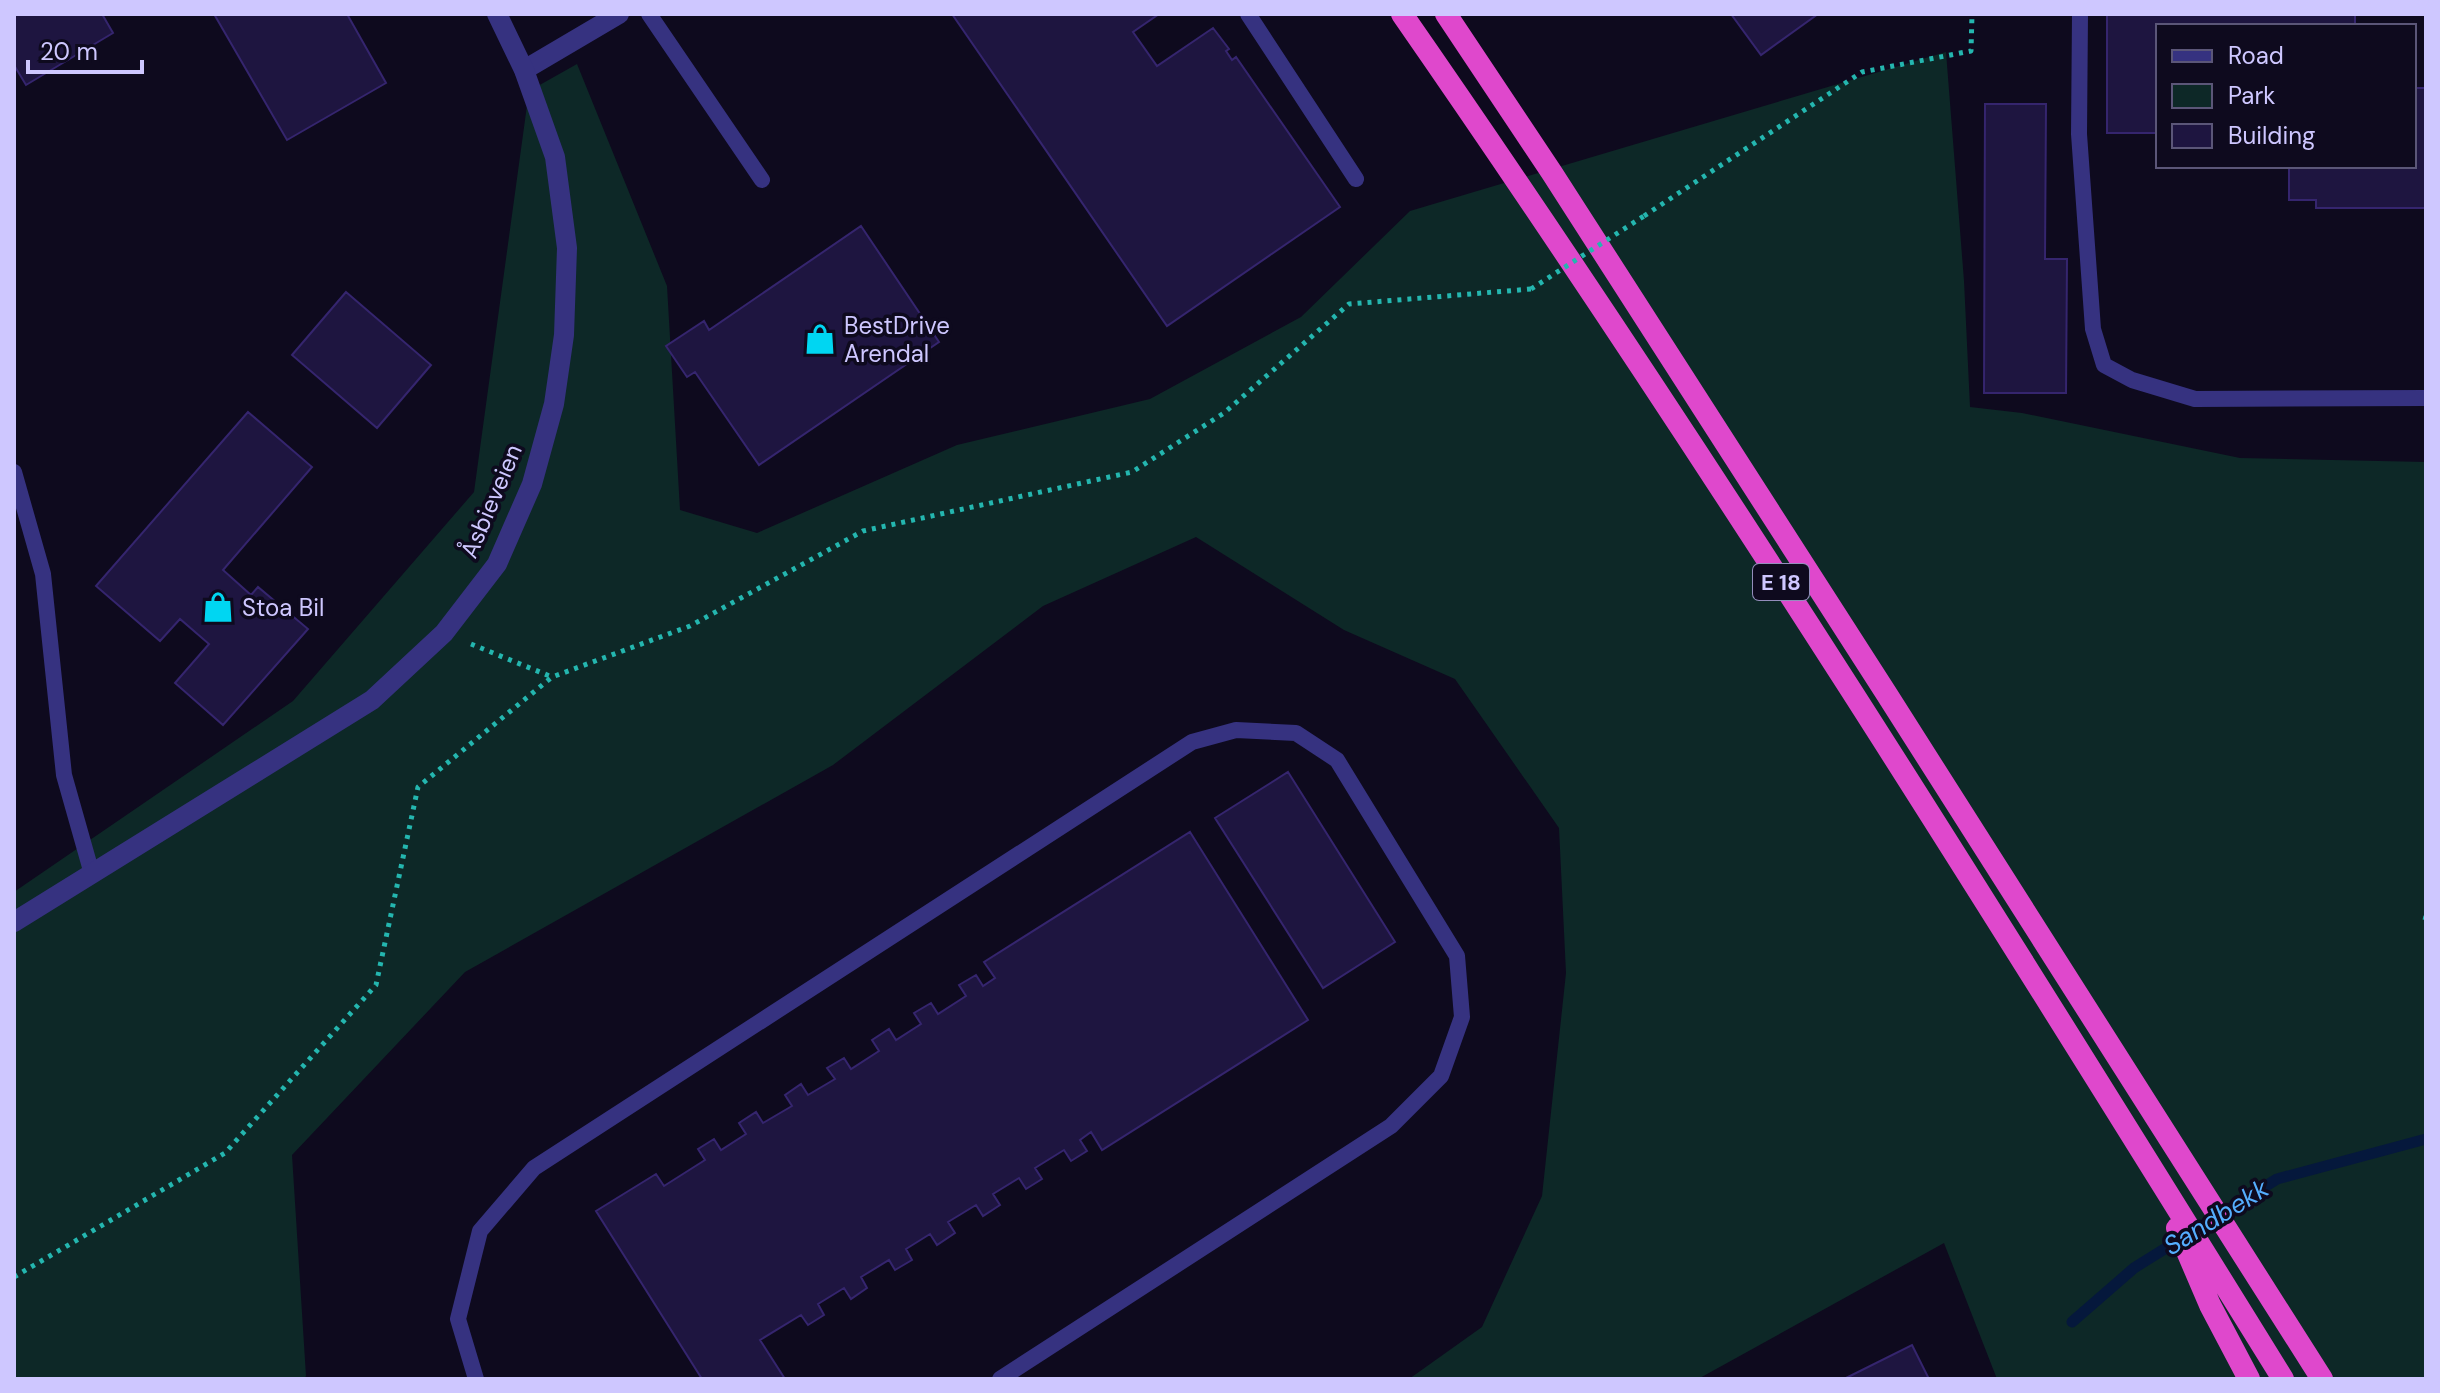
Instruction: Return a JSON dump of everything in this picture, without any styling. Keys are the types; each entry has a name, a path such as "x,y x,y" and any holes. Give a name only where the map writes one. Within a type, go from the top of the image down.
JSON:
{"highway":[{"name":"E 18","path":"1402,14 1519,183 1853,692 2283,1379"},
{"name":"E 18","path":"1446,14 1578,213 2324,1379"},
{"name":"E 18","path":"2148,1159 2210,1305 2249,1379"}],"street":[{"name":"Åsbieveien","path":"14,922 372,700 444,633 497,564 532,484 554,404 564,335 567,248 555,157 524,70 497,14"},
{"path":"524,70 619,14"}],"lane":[{"path":"649,14 762,180"},
{"path":"1248,14 1356,179"},
{"path":"2080,14 2079,134 2093,329 2104,365 2132,380 2195,399 2426,398"},
{"path":"14,472 43,574 64,775 92,874"},
{"path":"476,1379 458,1319 480,1231 534,1168 1192,742 1236,730 1296,733 1337,760 1457,956 1462,1017 1441,1076 1391,1126 1000,1379"}],"path":[{"path":"14,1277 225,1153 346,1019 376,985 418,787 552,677 690,626 863,531 1132,472 1224,413 1349,304 1531,289 1862,72 1971,51 1972,14"},
{"path":"444,633 552,677"}],"green space":[{"path":"1946,52 1964,281 1970,407 2022,413 2240,458 2426,462 2426,1379 1997,1379 1944,1243 1698,1379 1409,1379 1482,1327 1542,1196 1566,973 1559,828 1455,679 1344,630 1196,537 1043,606 833,765 465,972 292,1155 304,1379 14,1379 14,892 293,701 474,492 529,91 577,64 667,286 680,510 757,533 957,445 1150,399 1301,317 1410,211"}],"building":[{"path":"14,14 102,14 113,33 26,85 14,65"},
{"path":"214,14 347,14 386,83 287,140"},
{"path":"952,14 1159,14 1133,32 1157,66 1213,28 1229,49 1226,51 1232,60 1236,57 1340,207 1167,326"},
{"path":"1731,14 1818,14 1761,55"},
{"path":"2107,14 2355,14 2355,24 2156,24 2156,133 2107,133"},
{"path":"2416,88 2426,88 2426,208 2316,208 2316,200 2289,200 2289,168 2416,168"},
{"path":"1985,104 2046,104 2045,259 2067,259 2066,393 1984,393"},
{"path":"861,226 939,342 759,465 695,372 687,377 666,346 704,321 709,330"},
{"path":"346,292 431,365 377,428 292,355"},
{"path":"248,412 312,467 223,570 251,595 258,587 308,629 223,725 175,683 209,644 180,619 160,641 96,586"},
{"path":"1288,772 1395,942 1323,988 1215,818"},
{"path":"1190,832 1308,1020 1102,1150 1091,1132 1080,1140 1087,1151 1071,1161 1064,1150 1035,1168 1042,1179 1026,1189 1019,1178 993,1194 1000,1205 983,1216 976,1205 948,1222 955,1233 937,1245 930,1234 906,1249 912,1260 895,1270 889,1260 861,1277 867,1288 851,1299 844,1288 818,1304 824,1315 808,1325 801,1315 760,1340 785,1379 702,1379 596,1211 656,1174 664,1186 705,1160 698,1149 714,1139 721,1150 746,1134 739,1123 756,1112 763,1123 792,1106 785,1095 801,1084 808,1095 835,1079 827,1068 844,1058 851,1069 879,1051 872,1040 889,1029 896,1040 921,1024 914,1013 931,1003 938,1014 966,996 959,985 976,975 983,986 995,978 984,962"},
{"path":"1912,1345 1929,1379 1844,1379"}],"waterway":[{"name":"Sandbekk","path":"2072,1322 2134,1268 2277,1179 2426,1139"}],"place":[{"name":"BestDrive Arendal","path":"820,339"},
{"name":"Stoa Bil","path":"218,607"}]}
